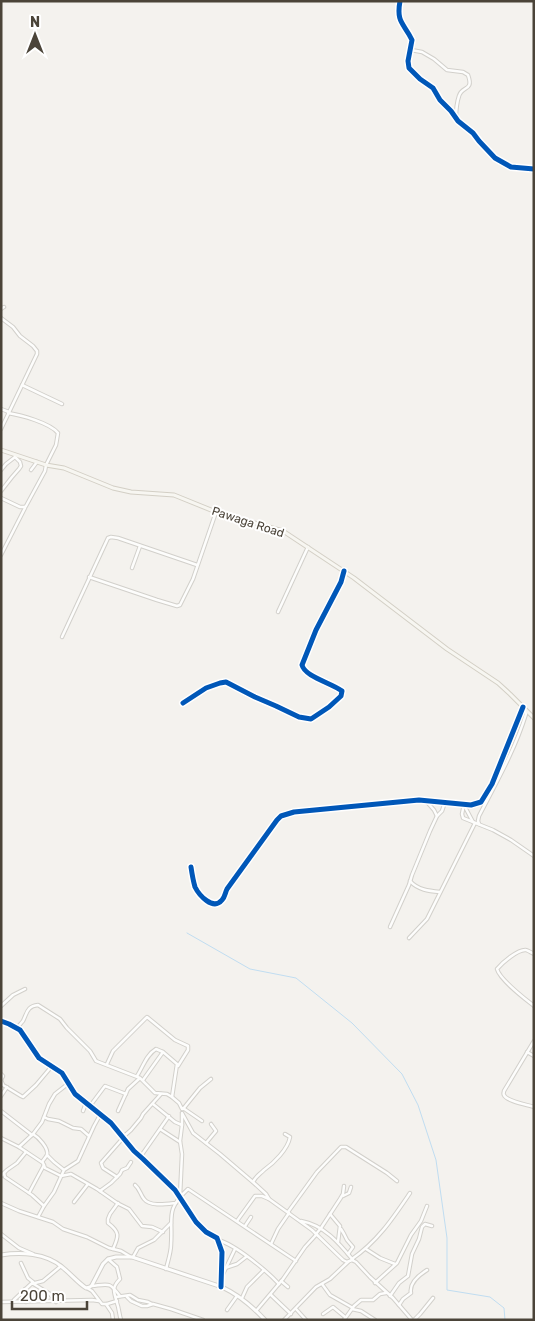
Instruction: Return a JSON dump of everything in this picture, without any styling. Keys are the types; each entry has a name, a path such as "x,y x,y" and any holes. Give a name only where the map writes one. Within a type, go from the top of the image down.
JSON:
{"main road":[{"name":"Pawaga Road","path":"1,450 16,456 64,468 104,485 124,491 181,496 216,512 278,529 344,571 448,649 498,683 534,718"}],"street":[{"path":"400,1 399,17 411,38 409,68 433,88 440,100 495,158 511,167 534,169"},
{"path":"411,50 422,52 447,70 463,72 468,75 470,86 461,92 459,96 456,118"},
{"path":"1,318 37,350 1,429"},
{"path":"22,385 62,404"},
{"path":"1,409 29,418 58,433 56,445 46,464 45,471 1,555"},
{"path":"1,470 16,456 20,462 20,467 1,491"},
{"path":"31,470 37,462"},
{"path":"1,498 20,507 25,507"},
{"path":"89,577 179,606 194,574 216,512"},
{"path":"62,638 108,538 118,538 197,564"},
{"path":"132,568 140,546"},
{"path":"278,612 308,547"},
{"path":"182,703 206,688 223,682 304,718 314,718 329,707 341,696 342,691 309,674 303,669 302,665 316,630 341,582 344,571"},
{"path":"191,867 196,890 210,903 218,904 223,900 227,889 276,820 281,816 294,812 424,800 464,805 478,804 485,797 492,784 524,708"},
{"path":"479,824 478,820 518,737 526,714 524,708"},
{"path":"424,800 431,806 437,816"},
{"path":"390,927 430,831 445,802"},
{"path":"464,805 474,823"},
{"path":"464,805 463,818 511,840 534,856"},
{"path":"409,938 428,919 474,823"},
{"path":"410,881 416,887 441,892"},
{"path":"534,954 527,950 520,951 508,958 497,969 498,973 514,990 534,1006"},
{"path":"1,1006 13,995 25,989"},
{"path":"17,1028 23,1021 27,1011 33,1006 38,1005 60,1019 90,1051 96,1061 140,1078 151,1090 172,1097 183,1109 202,1121"},
{"path":"106,1065 113,1051 147,1017 175,1040 188,1046 188,1050 178,1066 172,1097"},
{"path":"1,1021 17,1028 23,1033 39,1058 62,1073 75,1094 111,1123 135,1153 164,1179 180,1197 193,1218 206,1232 218,1240 229,1244 288,1287"},
{"path":"534,1041 504,1091 506,1097 511,1100 534,1106"},
{"path":"140,1078 145,1060 156,1050 163,1052 176,1062 178,1066"},
{"path":"118,1110 130,1087 163,1052"},
{"path":"527,1052 534,1056"},
{"path":"1,1074 3,1077 1,1081 23,1097 52,1066"},
{"path":"180,1197 182,1154 180,1142 183,1109 200,1088 211,1079"},
{"path":"19,1147 32,1134 44,1117 54,1096 68,1083"},
{"path":"90,1106 105,1086 116,1092 126,1094"},
{"path":"1,1096 7,1087"},
{"path":"117,1177 103,1168 101,1165 102,1161 161,1094"},
{"path":"83,1111 86,1103"},
{"path":"153,1104 175,1122 182,1125"},
{"path":"1,1111 41,1141 47,1151 47,1155 64,1170"},
{"path":"182,1113 193,1132 253,1182 269,1199"},
{"path":"38,1217 54,1192 64,1170 78,1161 100,1114"},
{"path":"141,1157 169,1116"},
{"path":"44,1117 59,1121 73,1128 81,1129 89,1136"},
{"path":"206,1143 216,1131 211,1124"},
{"path":"160,1129 180,1142"},
{"path":"253,1182 258,1175 279,1157 290,1141 290,1137 285,1134"},
{"path":"1,1138 43,1163 45,1168 61,1176 71,1174 129,1209 142,1226 152,1227 163,1232"},
{"path":"270,1244 289,1212 317,1172 341,1147 346,1147 397,1182"},
{"path":"26,1152 17,1163 2,1175 29,1193 44,1206"},
{"path":"29,1193 47,1155"},
{"path":"100,1191 117,1177 122,1170 127,1168 131,1162"},
{"path":"74,1202 88,1184"},
{"path":"135,1185 147,1202 156,1204 176,1203"},
{"path":"256,1311 271,1295 321,1228 342,1196 344,1186"},
{"path":"342,1196 349,1193 351,1187"},
{"path":"166,1269 171,1246 171,1212 180,1197 188,1189 296,1261"},
{"path":"284,1320 316,1288 366,1249 380,1234 410,1193"},
{"path":"237,1221 254,1197 259,1195 269,1199 300,1220 343,1260 348,1262"},
{"path":"1,1203 18,1211 53,1222 60,1227 132,1257 221,1286 242,1298 265,1320"},
{"path":"113,1249 117,1233 108,1223 108,1219 118,1204"},
{"path":"375,1283 398,1261 411,1235 421,1221 427,1206"},
{"path":"330,1214 340,1225 338,1244"},
{"path":"244,1226 252,1217"},
{"path":"300,1220 321,1228 413,1320 433,1298"},
{"path":"132,1257 138,1248 148,1244 171,1223"},
{"path":"390,1296 399,1283 408,1276 412,1254 422,1227 425,1224 432,1226"},
{"path":"340,1229 346,1240 353,1247 348,1254"},
{"path":"1,1234 18,1248 32,1252 35,1255"},
{"path":"218,1240 222,1252 221,1286"},
{"path":"222,1275 235,1249"},
{"path":"366,1249 376,1256 395,1264"},
{"path":"1,1255 35,1255 48,1259 61,1266 78,1282 89,1287 102,1304 106,1304 120,1296 127,1296 131,1301 142,1306 154,1305 203,1320"},
{"path":"89,1287 108,1259 119,1256 132,1257"},
{"path":"225,1268 237,1264 246,1257"},
{"path":"108,1259 118,1268 120,1279 115,1284 114,1293 121,1320"},
{"path":"21,1263 28,1278 50,1294 56,1302"},
{"path":"13,1302 33,1283 43,1281 61,1266"},
{"path":"242,1298 247,1287 264,1270"},
{"path":"399,1305 411,1293 410,1289 415,1280 421,1273 427,1270"},
{"path":"322,1284 330,1295 352,1309 361,1311 375,1320"},
{"path":"89,1287 111,1285 120,1296"},
{"path":"25,1289 28,1298 26,1302"},
{"path":"322,1314 333,1307 345,1319 361,1300 373,1300 380,1294 386,1293"},
{"path":"227,1310 238,1295"},
{"path":"271,1295 290,1314"},
{"path":"113,1320 112,1305 115,1300"},
{"path":"1,1302 99,1301"},
{"path":"106,1304 112,1313"},
{"path":"296,1309 306,1320"}],"waterway":[{"path":"187,933 250,969 296,978 352,1023 402,1074 418,1105 436,1160 447,1238 447,1290 490,1297 504,1308 505,1320"}],"cycle path":[{"path":"400,1 400,19 412,40 408,61 409,68 433,88 440,100 458,121 473,133 495,158 511,167 534,169"},
{"path":"183,703 206,688 226,682 299,717 311,719 329,707 341,696 342,691 308,673 302,665 316,630 341,582 344,571"},
{"path":"191,867 195,887 207,901 215,904 223,899 227,889 281,816 294,812 419,800 471,805 481,802 492,784 523,707"},
{"path":"1,1021 20,1030 39,1058 62,1073 75,1094 111,1123 134,1151 175,1190 196,1222 206,1232 217,1238 222,1252 221,1287"}]}
